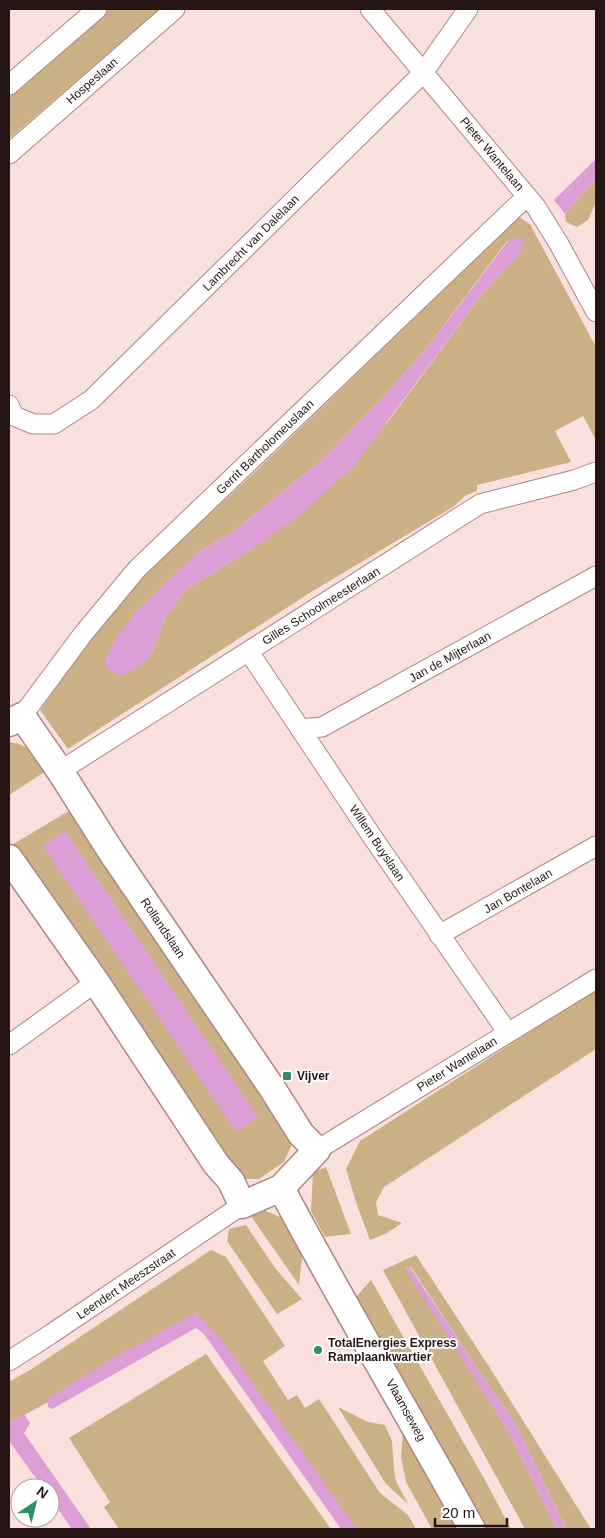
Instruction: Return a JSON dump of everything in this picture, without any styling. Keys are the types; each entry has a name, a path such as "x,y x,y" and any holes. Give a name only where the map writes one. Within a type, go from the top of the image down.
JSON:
{"street":[{"path":"9,85 97,9"},
{"name":"Hospeslaan","path":"9,154 175,9"},
{"name":"Pieter Wantelaan","path":"370,9 527,196 559,244 596,312"},
{"name":"Lambrecht van Dalelaan","path":"9,405 14,416 33,424 54,424 91,400 423,73 468,9"},
{"name":"Gerrit Bartholomeuslaan","path":"15,720 137,569 527,196"},
{"name":"Gilles Schoolmeesterlaan","path":"60,771 480,504 596,472"},
{"name":"Jan de Mijterlaan","path":"300,729 322,727 596,576"},
{"name":"Willem Buyslaan","path":"249,652 439,935 508,1033"},
{"name":"Rollandslaan","path":"15,720 60,771 112,853 272,1088 301,1134 317,1150"},
{"name":"Jan Bontelaan","path":"439,935 596,846"},
{"path":"9,858 96,982 216,1164 231,1181 242,1205 281,1188 317,1150"},
{"name":"Pieter Wantelaan","path":"317,1150 596,979"},
{"path":"9,1044 96,982"},
{"name":"Vlaamseweg","path":"281,1188 328,1277 400,1398 472,1529"},
{"name":"Leendert Meeszstraat","path":"9,1360 52,1334 242,1205"}],"shaded area":[{"path":"107,9 160,9 9,139 9,97"},
{"path":"596,159 596,179 565,214 554,200"},
{"path":"596,179 596,202 588,220 577,227 566,222 565,214"},
{"path":"519,217 530,224 596,347 596,440 583,416 555,431 571,462 477,485 477,491 465,496 453,507 308,594 68,749 40,710 124,593 257,470","holes":["507,241 519,255 483,293 387,423 252,549 185,590 166,617 151,655 139,666 198,552 234,531 321,461 423,353"]},
{"path":"518,237 524,243 519,255 483,293 354,466 299,516 252,549 185,590 166,617 151,655 139,666 123,676 106,669 106,657 116,638 137,610 198,552 234,531 321,461 423,353 508,241"},
{"path":"9,742 27,748 49,769 9,795"},
{"path":"77,806 290,1129 291,1146 284,1162 259,1179 238,1179 12,845","holes":["65,831 257,1116 236,1132"]},
{"path":"65,831 258,1117 236,1132 43,846"},
{"path":"596,989 596,1049 384,1187 376,1202 378,1215 402,1223 387,1233 370,1240 346,1169 360,1141"},
{"path":"326,1167 351,1234 325,1237 311,1211 313,1172"},
{"path":"264,1210 289,1221 303,1248 299,1285 250,1215"},
{"path":"246,1225 275,1268 302,1299 277,1314 227,1241 229,1229"},
{"path":"211,1250 226,1257 285,1346 263,1361 288,1400 297,1395 305,1408 319,1399 380,1493 408,1515 416,1529 350,1529 196,1313 43,1405 9,1423 9,1382"},
{"path":"416,1255 591,1529 566,1529 516,1424 411,1267 406,1268 508,1431 557,1529 525,1529 383,1270"},
{"path":"410,1267 516,1424 566,1529 557,1529 508,1431 414,1283 406,1269"},
{"path":"371,1280 511,1529 484,1529 356,1297"},
{"path":"196,1313 221,1339 357,1529 341,1529 204,1334 196,1328 52,1409 48,1407 47,1399 111,1359"},
{"path":"206,1354 331,1529 119,1529 104,1507 110,1502 69,1438"},
{"path":"338,1407 368,1422 385,1425 392,1441 396,1481 408,1504 386,1484"},
{"path":"24,1414 30,1423 24,1433 55,1478 36,1478 9,1441 9,1423"},
{"path":"403,1432 456,1529 432,1529 406,1482 401,1457"},
{"path":"60,1485 91,1529 72,1529 60,1512"}],"place":[{"name":"Vijver","path":"287,1076"},
{"name":"TotalEnergies Express Ramplaankwartier","path":"318,1350"}]}
